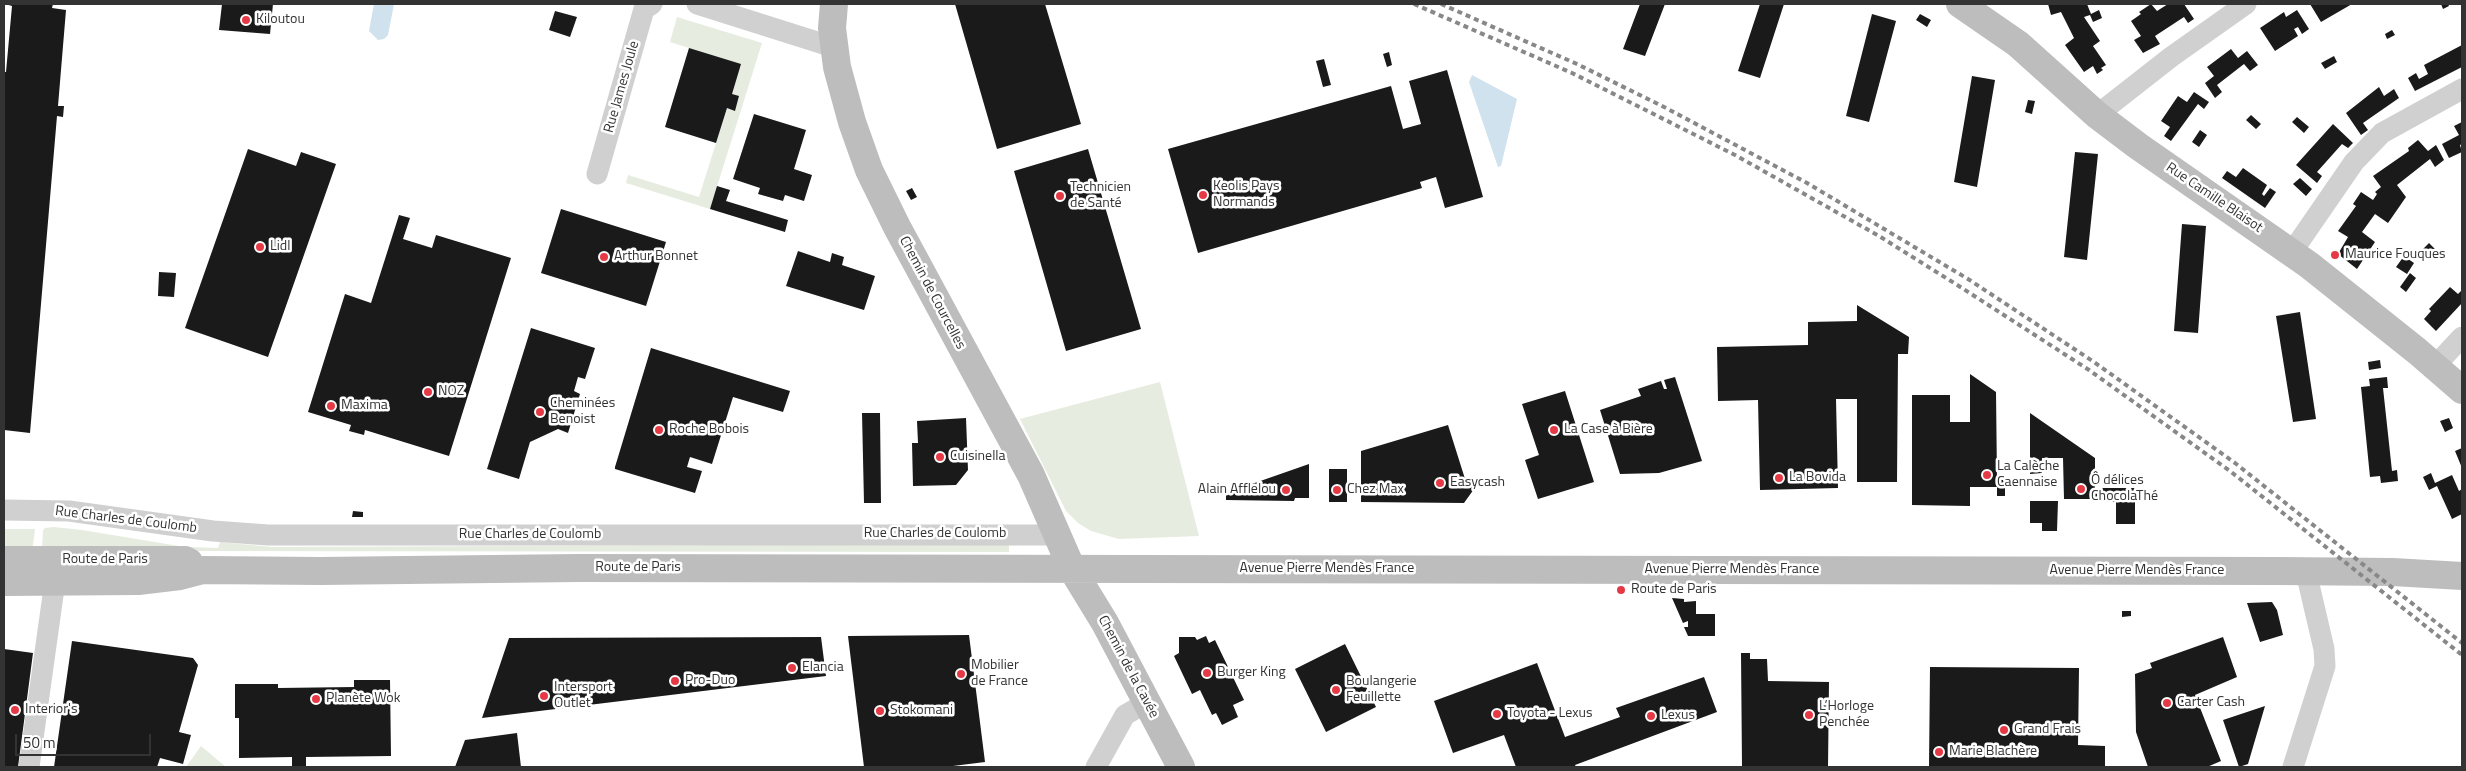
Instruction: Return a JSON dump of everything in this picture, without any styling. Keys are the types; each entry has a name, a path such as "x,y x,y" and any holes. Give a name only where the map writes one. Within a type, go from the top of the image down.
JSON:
{"main road":[{"name":"Chemin de Courcelles","path":"834,4 833,47 845,99 869,170 897,227 1031,474 1072,569"},
{"name":"Rue Camille Blaisot","path":"1970,7 2018,44 2097,115 2138,146 2292,252 2435,366 2462,390"},
{"name":"Avenue Pierre Mendès France","path":"2392,572 2428,562 2462,558"},
{"name":"Route de Paris","path":"4,560 185,560 203,570"},
{"name":"Route de Paris","path":"4,582 138,582 180,576 203,570 1072,569"},
{"name":"Avenue Pierre Mendès France","path":"1072,569 2392,572 2462,576"},
{"name":"Chemin de la Cavée","path":"1072,569 1105,623 1181,767"}],"street":[{"name":"Rue James Joule","path":"597,174 644,9 652,4"},
{"path":"697,4 833,47"},
{"path":"2097,115 2171,57 2246,4"},
{"path":"2292,252 2354,162 2382,133 2462,89"},
{"path":"2435,366 2462,337"},
{"name":"Rue Charles de Coulomb","path":"4,510 69,511 212,531 268,535 1057,536"},
{"path":"29,767 55,581 62,571 81,560"},
{"path":"2293,767 2325,666 2319,572"},
{"path":"1096,767 1125,716 1146,703"}],"shaded area":[{"path":"677,17 762,43 710,209 626,183 628,175 699,197 727,108 735,110 739,97 732,94 689,48 670,42"},
{"path":"1160,382 1199,536 1119,539 1091,531 1078,523 1066,511 1020,419"},
{"path":"54,527 185,547 42,552 43,530"},
{"path":"4,529 35,529 32,553 4,553"},
{"path":"220,542 272,547 1009,544 1009,552 190,551 190,547 218,548"},
{"path":"201,746 226,767 186,767"}],"water":[{"path":"374,4 394,4 388,35 384,39 378,40 369,31"},
{"path":"1472,75 1517,99 1501,166 1498,167 1469,82"}],"building":[{"path":"5,4 53,4 52,8 66,10 58,106 64,106 63,117 57,116 30,433 4,430 4,72 6,72 12,6"},
{"name":"Kiloutou","path":"222,4 273,4 270,34 219,30"},
{"path":"955,4 1045,4 1081,124 997,149"},
{"path":"1640,4 1665,4 1645,56 1623,49"},
{"path":"1760,4 1784,4 1760,78 1738,71"},
{"path":"2048,4 2087,4 2091,14 2099,10 2102,18 2093,22 2090,15 2084,17 2100,41 2093,46 2106,65 2101,68 2103,70 2097,74 2093,66 2084,72 2065,45 2074,38 2061,12 2051,15"},
{"path":"2151,4 2157,11 2168,4 2184,4 2194,19 2188,23 2184,17 2155,36 2160,44 2143,53 2134,40 2141,36 2131,21 2141,14 2139,12"},
{"path":"2310,4 2352,4 2321,22"},
{"path":"2441,4 2448,4 2449,6 2443,9"},
{"path":"2297,10 2309,29 2302,34 2298,27 2294,29 2298,36 2275,51 2260,28 2284,12 2286,17"},
{"path":"555,11 577,17 570,37 549,30"},
{"path":"1872,14 1896,21 1869,122 1846,116"},
{"path":"1920,14 1931,20 1927,27 1916,20"},
{"path":"2392,30 2395,35 2387,39 2385,34"},
{"path":"2462,45 2462,67 2415,91 2408,78 2416,73 2419,79 2428,74 2424,65"},
{"path":"689,48 741,64 732,94 739,96 735,111 727,108 716,143 665,127"},
{"path":"2231,49 2238,58 2247,51 2258,65 2250,71 2244,64 2217,85 2222,92 2215,98 2205,83 2214,76 2207,67"},
{"path":"1389,52 1392,65 1387,67 1383,54"},
{"path":"2334,56 2337,62 2325,69 2321,63"},
{"path":"1324,59 1331,85 1323,87 1316,61"},
{"path":"1447,70 1483,197 1445,208 1436,177 1420,182 1422,188 1198,253 1168,149 1391,86 1403,129 1421,124 1409,81"},
{"path":"1972,76 1995,80 1977,187 1954,182"},
{"path":"2379,87 2384,96 2394,89 2399,98 2363,123 2368,130 2361,135 2346,113"},
{"path":"2194,92 2209,102 2204,109 2198,104 2171,141 2164,136 2170,127 2161,121 2178,96 2187,102"},
{"path":"2028,100 2035,101 2032,114 2025,112"},
{"path":"754,114 806,130 794,169 812,175 804,201 785,195 783,201 758,194 760,188 733,179"},
{"path":"2251,115 2261,124 2256,129 2246,120"},
{"path":"2297,117 2309,127 2304,133 2292,122"},
{"path":"2462,122 2462,144 2460,145 2462,152 2449,158 2442,144 2459,135 2454,126"},
{"path":"2333,124 2353,143 2348,148 2342,144 2317,172 2322,176 2317,183 2296,165"},
{"path":"2200,130 2207,135 2199,147 2192,142"},
{"path":"2418,140 2428,151 2436,145 2444,160 2435,167 2430,159 2397,185 2406,197 2388,223 2375,214 2362,232 2375,242 2357,269 2338,254 2348,237 2338,231 2356,206 2353,204 2361,192 2373,200 2377,194 2375,192 2381,187 2373,176 2409,151 2408,148"},
{"name":"Lidl","path":"248,149 296,166 301,152 336,164 268,357 185,328"},
{"path":"1088,149 1141,329 1066,351 1014,171"},
{"path":"2075,152 2098,154 2087,260 2064,257"},
{"path":"2243,168 2267,185 2262,194 2264,196 2270,188 2276,192 2265,208 2222,178 2227,171 2236,177"},
{"path":"2300,178 2312,189 2306,196 2293,184"},
{"path":"717,186 730,190 726,201 788,220 785,232 710,209"},
{"path":"912,188 917,197 911,200 906,191"},
{"name":"Arthur Bonnet","path":"561,209 666,242 646,306 541,273"},
{"path":"399,215 410,218 403,239 432,248 436,235 511,258 449,456 365,430 364,435 349,431 351,425 308,412 345,294 371,303"},
{"path":"2182,224 2206,226 2198,333 2174,331"},
{"path":"2429,243 2435,249 2428,256 2422,250"},
{"path":"798,251 830,262 832,253 844,257 842,265 875,276 864,310 786,286"},
{"path":"2404,256 2414,263 2407,274 2396,267"},
{"path":"159,272 176,273 174,297 158,296"},
{"path":"2410,273 2416,278 2406,292 2400,287"},
{"path":"2450,287 2458,294 2462,290 2462,303 2436,331 2424,319 2431,311 2429,309"},
{"path":"1857,305 1909,337 1908,354 1898,354 1897,482 1857,482 1857,399 1836,399 1838,488 1760,490 1758,400 1718,401 1717,347 1808,345 1808,322 1857,321"},
{"path":"2300,312 2316,419 2293,422 2276,316"},
{"name":"Cheminées Benoist","path":"531,328 595,348 585,379 578,377 574,391 580,394 568,433 558,429 530,442 519,479 487,469"},
{"path":"651,348 790,391 783,412 733,397 712,464 690,457 687,467 702,471 695,493 615,469"},
{"path":"2380,360 2381,368 2369,370 2368,362"},
{"path":"1970,374 1996,392 1997,480 2005,480 2005,496 1997,496 1997,487 1970,487 1970,506 1912,505 1912,395 1950,395 1950,422 1970,422"},
{"path":"1675,377 1702,461 1659,473 1620,474 1600,410 1641,396 1638,389 1661,381 1664,389 1667,389 1664,380"},
{"path":"2387,377 2388,388 2383,388 2392,471 2397,470 2398,481 2381,483 2380,476 2370,477 2361,387 2370,386 2369,379"},
{"name":"La Case à Bière","path":"1565,391 1594,482 1538,499 1525,460 1539,455 1522,404"},
{"path":"862,413 880,413 881,503 864,503"},
{"path":"2030,413 2095,458 2095,488 2135,488 2135,524 2116,524 2116,502 2096,502 2096,499 2064,499 2063,458 2042,458 2042,473 2030,474"},
{"name":"Cuisinella","path":"966,418 968,470 956,485 913,486 912,443 918,443 917,421"},
{"path":"2449,418 2453,428 2445,432 2440,421"},
{"path":"1448,425 1466,482 1474,489 1464,503 1361,502 1361,451"},
{"path":"2462,448 2462,468 2455,451"},
{"path":"1309,464 1309,498 1295,498 1294,501 1226,500 1226,493"},
{"path":"1329,469 1347,469 1347,502 1329,502"},
{"path":"2431,473 2435,483 2452,475 2459,491 2462,489 2462,514 2452,519 2437,486 2429,490 2423,477"},
{"path":"2030,501 2058,501 2057,531 2042,531 2042,523 2030,523"},
{"path":"353,511 363,512 363,517 352,517"},
{"name":"Route de Paris","path":"1617,588 1624,588 1625,592 1617,592"},
{"path":"1672,598 1684,599 1684,602 1696,601 1696,614 1715,614 1715,636 1688,636 1684,627 1688,627 1688,621 1683,623"},
{"path":"2272,602 2277,610 2283,635 2260,642 2247,603"},
{"path":"2122,611 2131,611 2131,616 2122,617"},
{"path":"969,635 985,762 945,767 864,767 848,636"},
{"name":"Burger King","path":"1206,636 1209,643 1215,640 1244,700 1233,705 1238,717 1222,725 1216,713 1212,715 1200,690 1192,694 1174,656 1179,653 1179,637 1195,637 1197,640"},
{"path":"821,637 826,676 482,718 509,638"},
{"name":"Carter Cash","path":"2223,637 2237,677 2195,695 2221,761 2207,767 2148,767 2136,732 2135,674 2152,668 2150,663"},
{"path":"72,641 193,658 198,665 179,732 191,735 183,764 160,758 157,767 54,767"},
{"name":"Boulangerie Feuillette","path":"1345,644 1376,707 1326,732 1295,669"},
{"name":"Interior's","path":"4,649 33,653 18,767 4,767"},
{"path":"1741,653 1750,653 1750,659 1767,659 1768,681 1829,682 1828,767 1742,767"},
{"name":"Toyota - Lexus","path":"1537,663 1565,737 1620,717 1616,708 1704,677 1717,712 1575,765 1576,767 1516,767 1504,735 1453,753 1434,701"},
{"name":"Grand Frais","path":"1930,667 2079,668 2078,745 2105,746 2105,767 1929,767"},
{"path":"354,680 390,680 391,756 306,757 306,767 292,767 292,757 239,758 239,718 235,718 235,684 278,684 278,688 354,687"},
{"path":"2265,706 2248,764 2239,767 2223,720"},
{"path":"517,733 521,767 455,767 465,740"}],"railway":[{"path":"1414,4 1572,73 1735,155 1879,236 2089,370 2230,471 2462,655"},
{"path":"1441,4 1577,64 1666,108 1807,183 1968,279 2094,362 2235,463 2462,643"}],"place":[{"name":"Kiloutou","path":"246,20"},
{"name":"Keolis Pays Normands","path":"1203,195"},
{"name":"Technicien de Santé","path":"1060,196"},
{"name":"Lidl","path":"260,247"},
{"name":"Maurice Fouques","path":"2335,255"},
{"name":"Arthur Bonnet","path":"604,257"},
{"name":"NOZ","path":"428,392"},
{"name":"Maxima","path":"331,406"},
{"name":"Cheminées Benoist","path":"540,412"},
{"name":"Roche Bobois","path":"659,430"},
{"name":"La Case à Bière","path":"1554,430"},
{"name":"Cuisinella","path":"940,457"},
{"name":"La Calèche Caennaise","path":"1987,475"},
{"name":"La Bovida","path":"1779,478"},
{"name":"Easycash","path":"1440,483"},
{"name":"Ô délices ChocolaThé","path":"2081,489"},
{"name":"Alain Afflelou","path":"1286,490"},
{"name":"Chez Max","path":"1337,490"},
{"name":"Route de Paris","path":"1621,590"},
{"name":"Elancia","path":"792,668"},
{"name":"Burger King","path":"1207,673"},
{"name":"Mobilier de France","path":"961,674"},
{"name":"Pro-Duo","path":"675,681"},
{"name":"Boulangerie Feuillette","path":"1336,690"},
{"name":"Intersport Outlet","path":"544,696"},
{"name":"Planète Wok","path":"316,699"},
{"name":"Carter Cash","path":"2167,703"},
{"name":"Interior's","path":"15,710"},
{"name":"Stokomani","path":"880,711"},
{"name":"Toyota - Lexus","path":"1497,714"},
{"name":"L’Horloge Penchée","path":"1809,715"},
{"name":"Lexus","path":"1651,716"},
{"name":"Grand Frais","path":"2004,730"},
{"name":"Marie Blachère","path":"1939,752"}]}
